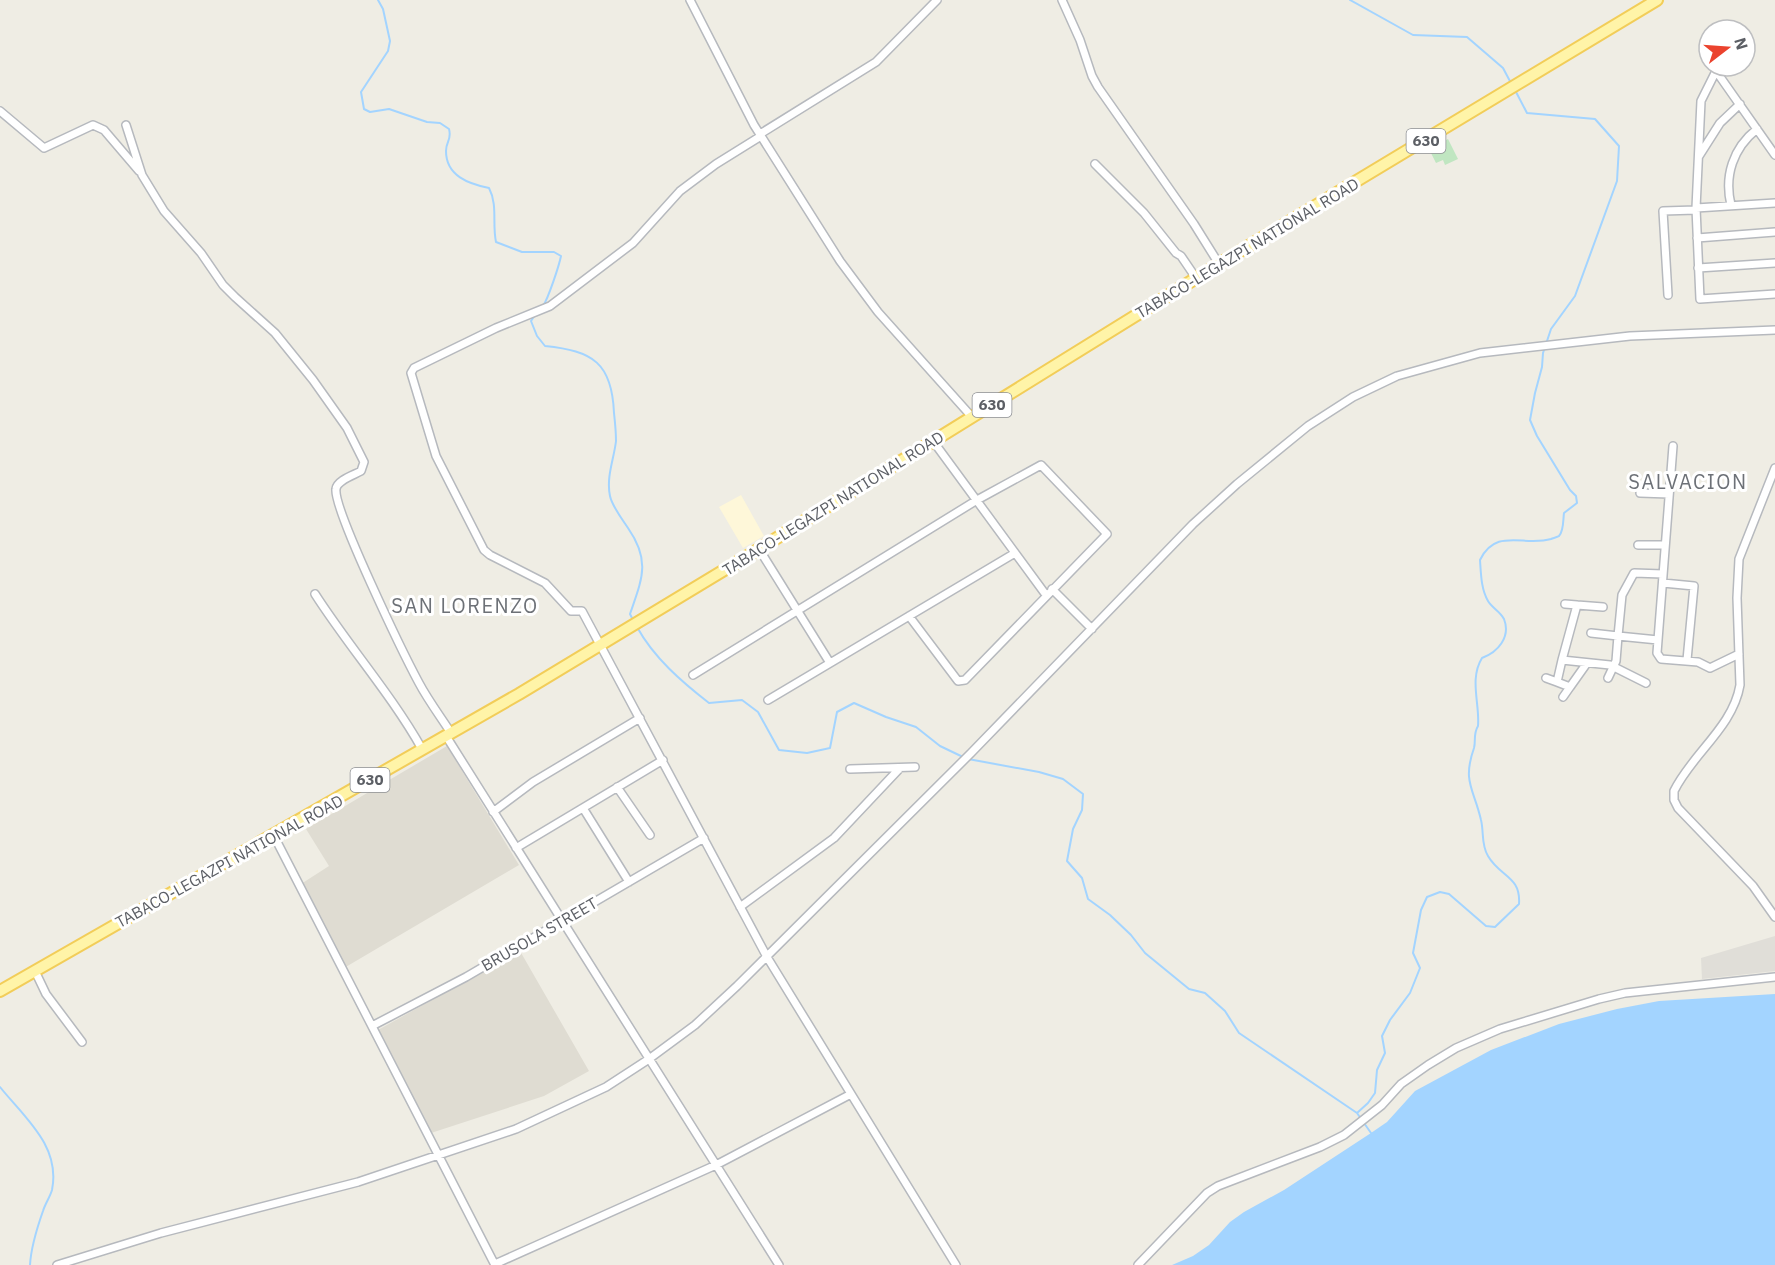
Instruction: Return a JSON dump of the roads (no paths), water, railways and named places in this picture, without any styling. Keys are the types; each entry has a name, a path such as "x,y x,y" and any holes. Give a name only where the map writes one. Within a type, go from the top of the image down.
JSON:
{"main road":[{"name":"TABACO-LEGAZPI NATIONAL ROAD","path":"0,992 274,836 629,627 1196,278 1657,0"}],"street":[{"path":"690,0 760,135 840,261 918,359 972,417"},
{"path":"937,0 876,62 760,135 680,190 633,243 550,306 454,348 414,368 411,373 436,456 484,550 545,583 571,611 582,611 767,957 957,1265"},
{"path":"1062,0 1076,29 1098,87 1194,224 1219,264"},
{"path":"1775,155 1716,71 1701,101 1696,209 1700,299 1775,294"},
{"path":"1698,158 1720,123 1740,104"},
{"path":"0,111 44,148 93,125 104,130 142,175 164,211 201,253 223,285 275,333 313,380 347,428 364,462 361,471 346,478 337,486 336,491 343,517 406,657 493,812 779,1265"},
{"path":"126,125 142,175"},
{"path":"1731,206 1727,190 1730,169 1745,138 1757,129"},
{"path":"1095,164 1144,213 1176,253 1181,256 1196,278"},
{"path":"1668,295 1663,211 1775,203"},
{"path":"1697,238 1775,232"},
{"path":"1698,268 1775,263"},
{"path":"57,1265 161,1233 358,1182 516,1129 546,1117 606,1087 649,1059 695,1025 767,957 971,753 1193,524 1237,484 1308,426 1353,397 1397,376 1480,353 1630,336 1775,330"},
{"path":"933,441 1015,553 1049,592 1092,629"},
{"path":"1673,446 1657,653 1661,659 1698,662 1710,668 1739,654"},
{"path":"693,675 977,500 1041,465 1107,534 965,680 958,681 909,616"},
{"path":"1775,468 1739,559 1737,578 1740,685 1738,698 1674,791 1674,800 1678,808 1753,886 1775,917"},
{"path":"1640,492 1669,494"},
{"path":"1638,544 1665,545"},
{"path":"759,549 830,663"},
{"path":"768,700 1015,553"},
{"path":"1608,678 1616,660 1622,595 1634,573 1694,586 1687,660"},
{"path":"315,594 393,703 422,749"},
{"path":"1565,604 1604,607"},
{"path":"1557,682 1577,605"},
{"path":"1591,633 1658,640"},
{"path":"1562,660 1610,664 1646,683"},
{"path":"1563,697 1587,663"},
{"path":"1546,678 1570,687"},
{"path":"493,812 533,782 640,718"},
{"path":"516,848 663,760"},
{"path":"850,769 915,767"},
{"path":"740,907 834,838 900,768"},
{"path":"617,787 651,835"},
{"path":"583,808 629,882"},
{"path":"274,836 495,1265 716,1165 851,1094"},
{"name":"BRUSOLA STREET","path":"372,1026 466,976 704,838"},
{"path":"35,971 46,994 82,1042"},
{"path":"1138,1265 1183,1216 1218,1185 1320,1147 1344,1135 1382,1105 1401,1084 1456,1048 1500,1029 1625,993 1775,977"}],"water":[{"path":"1775,994 1775,1265 1172,1265 1193,1256 1209,1245 1230,1222 1244,1212 1284,1190 1387,1122 1415,1091 1491,1050 1559,1024 1617,1009 1659,1001"}],"waterway":[{"path":"378,0 383,9 390,41 388,51 361,92 364,109 370,112 389,109 427,122 440,123 449,129 450,136 446,151 450,167 454,173 467,181 489,188 492,194 496,242 522,252 554,252 561,256 543,306"},
{"path":"1350,0 1413,35 1467,37 1503,68 1512,85"},
{"path":"1357,1113 1375,1093 1377,1070 1385,1053 1382,1036 1390,1020 1410,993 1420,968 1413,953 1421,910 1427,897 1440,892 1449,894 1486,926 1495,927 1519,904 1517,888 1493,863 1486,852 1481,820 1469,778 1478,726 1476,683 1478,666 1482,658 1498,648 1506,632 1504,619 1484,592 1480,560 1487,550 1502,541 1541,541 1558,536 1563,528 1564,513 1577,503 1576,496 1537,436 1530,420 1543,353 1551,329 1575,296 1617,181 1619,146 1595,119 1527,113 1515,90"},
{"path":"535,315 531,321 537,336 545,346 562,348 587,356 604,371 609,382 616,441 610,475 610,496 635,540 642,560 641,580 630,614 633,620"},
{"path":"637,627 660,659 709,703 742,700 758,712 779,750 807,753 830,748 837,712 854,703 916,727 940,746 963,757"},
{"path":"968,759 1039,772 1063,779 1083,794 1082,810 1073,829 1067,861 1082,878 1088,899 1110,915 1131,935 1145,953 1189,989 1205,993 1225,1011 1239,1033 1357,1113 1371,1133"},
{"path":"0,1087 38,1133 51,1160 52,1190 37,1231 30,1265"}],"district":[{"name":"SALVACION","path":"1688,482"},
{"name":"SAN LORENZO","path":"465,606"}]}
